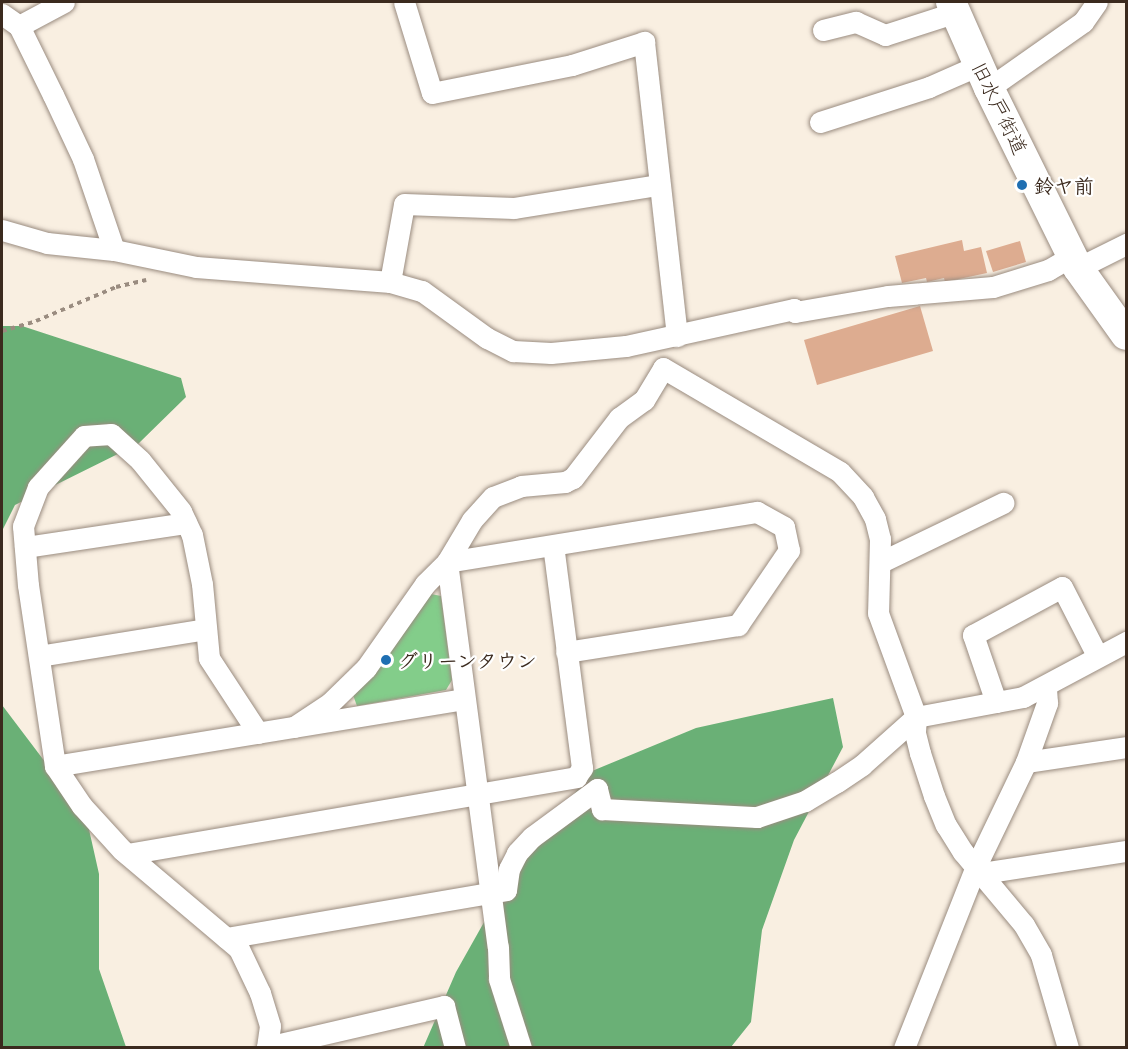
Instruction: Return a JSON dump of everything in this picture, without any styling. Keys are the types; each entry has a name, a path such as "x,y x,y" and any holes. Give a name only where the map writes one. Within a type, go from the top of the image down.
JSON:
{"street":[{"path":"64,2 10,20 83,159 114,250"},
{"path":"404,2 432,93 572,65 644,42 676,336"},
{"path":"820,122 929,87 984,76 1083,22 1097,2"},
{"path":"823,30 856,22 885,35 953,7"},
{"name":"旧水戸街道","path":"953,7 984,76 1075,262 1126,335"},
{"path":"390,282 404,204 514,208 658,185"},
{"path":"2,230 47,243 114,250 196,267 390,282 422,291 487,338 513,351 551,353 626,346 794,309 795,312 888,296 993,287 1126,244"},
{"path":"626,346 840,472 863,497 880,538 878,613 916,717 917,743 934,796 946,825 1024,925 1041,955 1068,1047"},
{"path":"294,727 330,703 366,668 425,584 447,562 472,520 493,497 521,486 565,482 573,478 619,418 644,400 663,368"},
{"path":"258,733 209,658 202,584 192,535 186,523 159,482 111,434 84,436 38,487 23,526 55,766 82,806 127,854 239,949 260,993 270,1026 267,1047 444,1006 455,1047"},
{"path":"881,562 1003,503"},
{"path":"447,562 757,512 783,527 789,550 738,625 566,652"},
{"path":"25,547 186,523"},
{"path":"127,854 576,777 582,768 553,546"},
{"path":"447,562 498,947 499,979 522,1047"},
{"path":"996,702 973,635 1062,587 1097,656"},
{"path":"39,656 206,629"},
{"path":"226,938 506,890 509,869 517,853 532,837 597,789 602,809 757,817 805,801 837,782 862,765 916,717 1023,697 1046,687 1097,656 1126,642"},
{"path":"904,1047 1026,762 1047,703 1046,687"},
{"path":"55,766 464,699"},
{"path":"1026,762 1126,747"},
{"path":"979,869 1126,851"}],"path":[{"path":"2,331 36,321 116,287 150,278"}],"green space":[{"path":"2,326 22,326 181,378 186,397 138,444 15,505 2,531"},
{"path":"431,594 441,596 452,680 446,690 357,706 353,695 389,654"},
{"path":"833,698 843,747 794,840 762,930 751,1022 731,1047 423,1048 456,972 510,876 592,771 696,728"},
{"path":"2,705 86,816 99,874 99,969 126,1047 2,1047"}],"building":[{"path":"962,240 964,251 981,247 987,273 945,282 944,278 927,282 926,278 902,283 895,256"},
{"path":"1020,241 1026,262 993,272 986,251"},
{"path":"920,306 933,351 817,385 804,340"}],"place":[{"name":"鈴ヤ前","path":"1022,185"},
{"name":"グリーンタウン","path":"386,660"}]}
